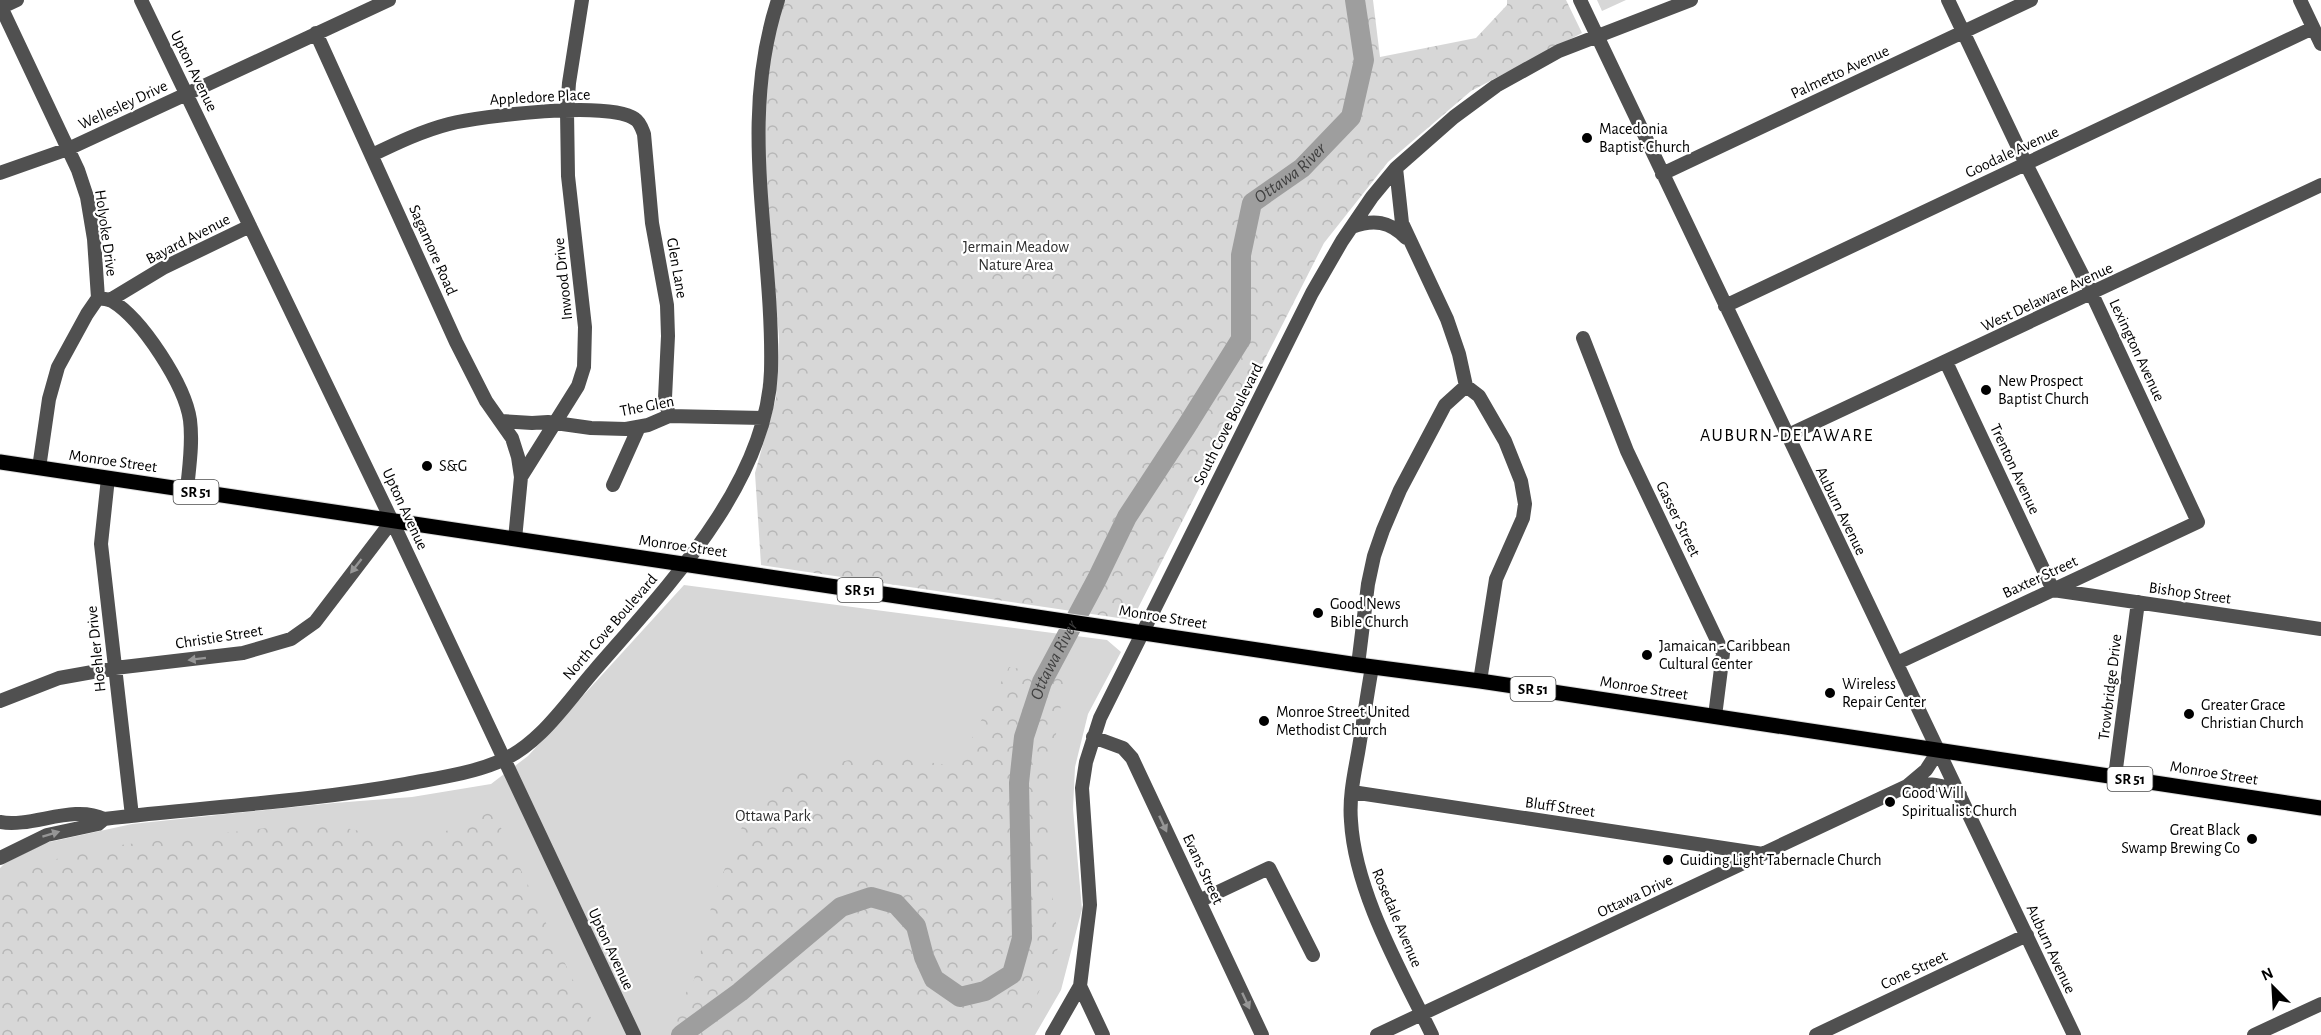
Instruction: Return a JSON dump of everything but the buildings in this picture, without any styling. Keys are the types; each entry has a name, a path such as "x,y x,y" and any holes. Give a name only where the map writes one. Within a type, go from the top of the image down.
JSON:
{"main road":[{"name":"Monroe Street","path":"0,462 2321,808"}],"street":[{"path":"1,8 17,0"},
{"name":"Upton Avenue","path":"141,0 392,521 634,1035"},
{"name":"Wellesley Drive","path":"0,173 68,149 389,0"},
{"name":"Inwood Drive","path":"515,539 521,477 578,386 584,367 586,346 568,176 567,111 582,0"},
{"name":"North Cove Boulevard","path":"0,822 19,823 72,815 98,816 104,819 366,791 457,774 504,760 541,732 686,564 730,498 748,462 763,418 771,374 768,268 758,171 757,124 769,26 778,0"},
{"name":"Auburn Avenue","path":"1580,0 1786,436 1939,750 2074,1035"},
{"name":"South Cove Boulevard","path":"1052,1035 1080,986 1090,905 1082,789 1093,737 1134,631 1312,293 1352,227 1372,197 1396,168 1454,117 1496,86 1559,51 1691,0"},
{"name":"Lexington Avenue","path":"1948,0 2026,164 2092,294 2198,522"},
{"name":"Palmetto Avenue","path":"1662,174 2031,0"},
{"path":"2300,0 2321,44"},
{"name":"Holyoke Drive","path":"1,8 68,149 87,197 104,299 87,314 58,367 49,399 39,468"},
{"name":"Goodale Avenue","path":"1725,306 2313,28"},
{"name":"Sagamore Road","path":"316,33 456,342 486,401 512,438 521,477"},
{"name":"Appledore Place","path":"372,155 411,136 448,124 489,115 598,110 624,114 635,118 641,125"},
{"name":"Glen Lane","path":"641,125 644,134 652,223 667,305 665,398 669,416"},
{"path":"1396,168 1402,223 1446,319 1459,354 1466,386 1479,396 1505,441 1521,481 1525,504 1523,518 1496,579 1480,681"},
{"name":"West Delaware Avenue","path":"1786,436 2321,185"},
{"path":"1352,227 1364,222 1388,224 1409,241"},
{"name":"Bayard Avenue","path":"104,299 250,226"},
{"path":"104,299 126,312 162,356 185,401 190,420 191,446 187,490"},
{"name":"Gasser Street","path":"1583,338 1627,451 1723,653 1715,716"},
{"name":"Trenton Avenue","path":"1946,362 2054,590"},
{"name":"Rosedale Avenue","path":"1432,1035 1376,916 1359,873 1351,821 1352,792 1365,666 1370,574 1383,530 1400,490 1445,405 1466,386"},
{"name":"The Glen","path":"501,421 626,429 639,427 669,416 763,418"},
{"path":"613,485 639,427"},
{"name":"Hoehler Drive","path":"108,478 102,544 132,816"},
{"name":"Christie Street","path":"0,701 59,678 115,668 243,653 291,639 315,622 392,521"},
{"name":"Baxter Street","path":"1897,663 2198,522"},
{"name":"Bishop Street","path":"2054,590 2321,628"},
{"name":"Trowbridge Drive","path":"2115,776 2138,602"},
{"name":"Evans Street","path":"1093,737 1123,748 1132,758 1262,1035"},
{"name":"Ottawa Drive","path":"1377,1035 1907,786 1926,770 1939,750"},
{"name":"Ottawa Drive","path":"1907,786 1941,785 1951,788 1960,795"},
{"name":"Bluff Street","path":"1352,792 1763,854"},
{"name":"North Cove Boulevard","path":"0,858 39,838 98,824 104,819"},
{"path":"1199,901 1269,868 1314,955"},
{"name":"Cone Street","path":"1816,1035 2027,935"},
{"path":"1080,986 1103,1035"},
{"path":"2254,1035 2321,1004"}],"green space":[{"name":"Jermain Meadow Nature Area","path":"785,0 1373,0 1380,57 1476,38 1507,5 1507,0 1566,0 1582,33 1471,91 1388,162 1324,243 1132,620 761,565 755,473 776,398 779,337 764,163 766,93 775,25"},
{"path":"1597,0 1626,0 1602,11"},
{"name":"Ottawa Park","path":"684,585 1107,640 1121,652 1088,714 1075,767 1073,809 1082,909 1061,990 1035,1035 0,1035 0,868 5,863 45,843 132,824 412,797 491,784 528,756"},
{"path":"1009,667 1066,676 1050,769 1048,861 1059,946 1030,1012 1013,1035 673,1035 667,1016 693,984 714,895 749,810 807,768 882,754 957,767"},
{"path":"493,811 599,1035 0,1035 0,889 33,867 86,849 319,822 373,834 439,834"}],"waterway":[{"name":"Ottawa River","path":"681,1035 740,992 841,907 871,897 896,904 916,926 924,957 934,979 960,997 985,991 1012,974 1022,938 1019,783 1024,737 1042,682 1127,517 1241,339 1241,255 1252,203 1302,168 1351,117 1364,60 1355,0"}],"place":[{"name":"Macedonia Baptist Church","path":"1587,138"},
{"name":"New Prospect Baptist Church","path":"1986,390"},
{"name":"S&G","path":"427,466"},
{"name":"Good News Bible Church","path":"1318,613"},
{"name":"Jamaican - Caribbean Cultural Center","path":"1647,655"},
{"name":"Wireless Repair Center","path":"1830,693"},
{"name":"Greater Grace Christian Church","path":"2189,714"},
{"name":"Monroe Street United Methodist Church","path":"1264,721"},
{"name":"Good Will Spiritualist Church","path":"1890,802"},
{"name":"Great Black Swamp Brewing Co","path":"2252,839"},
{"name":"Guiding Light Tabernacle Church","path":"1668,860"}],"district":[{"name":"AUBURN-DELAWARE","path":"1787,436"}]}
